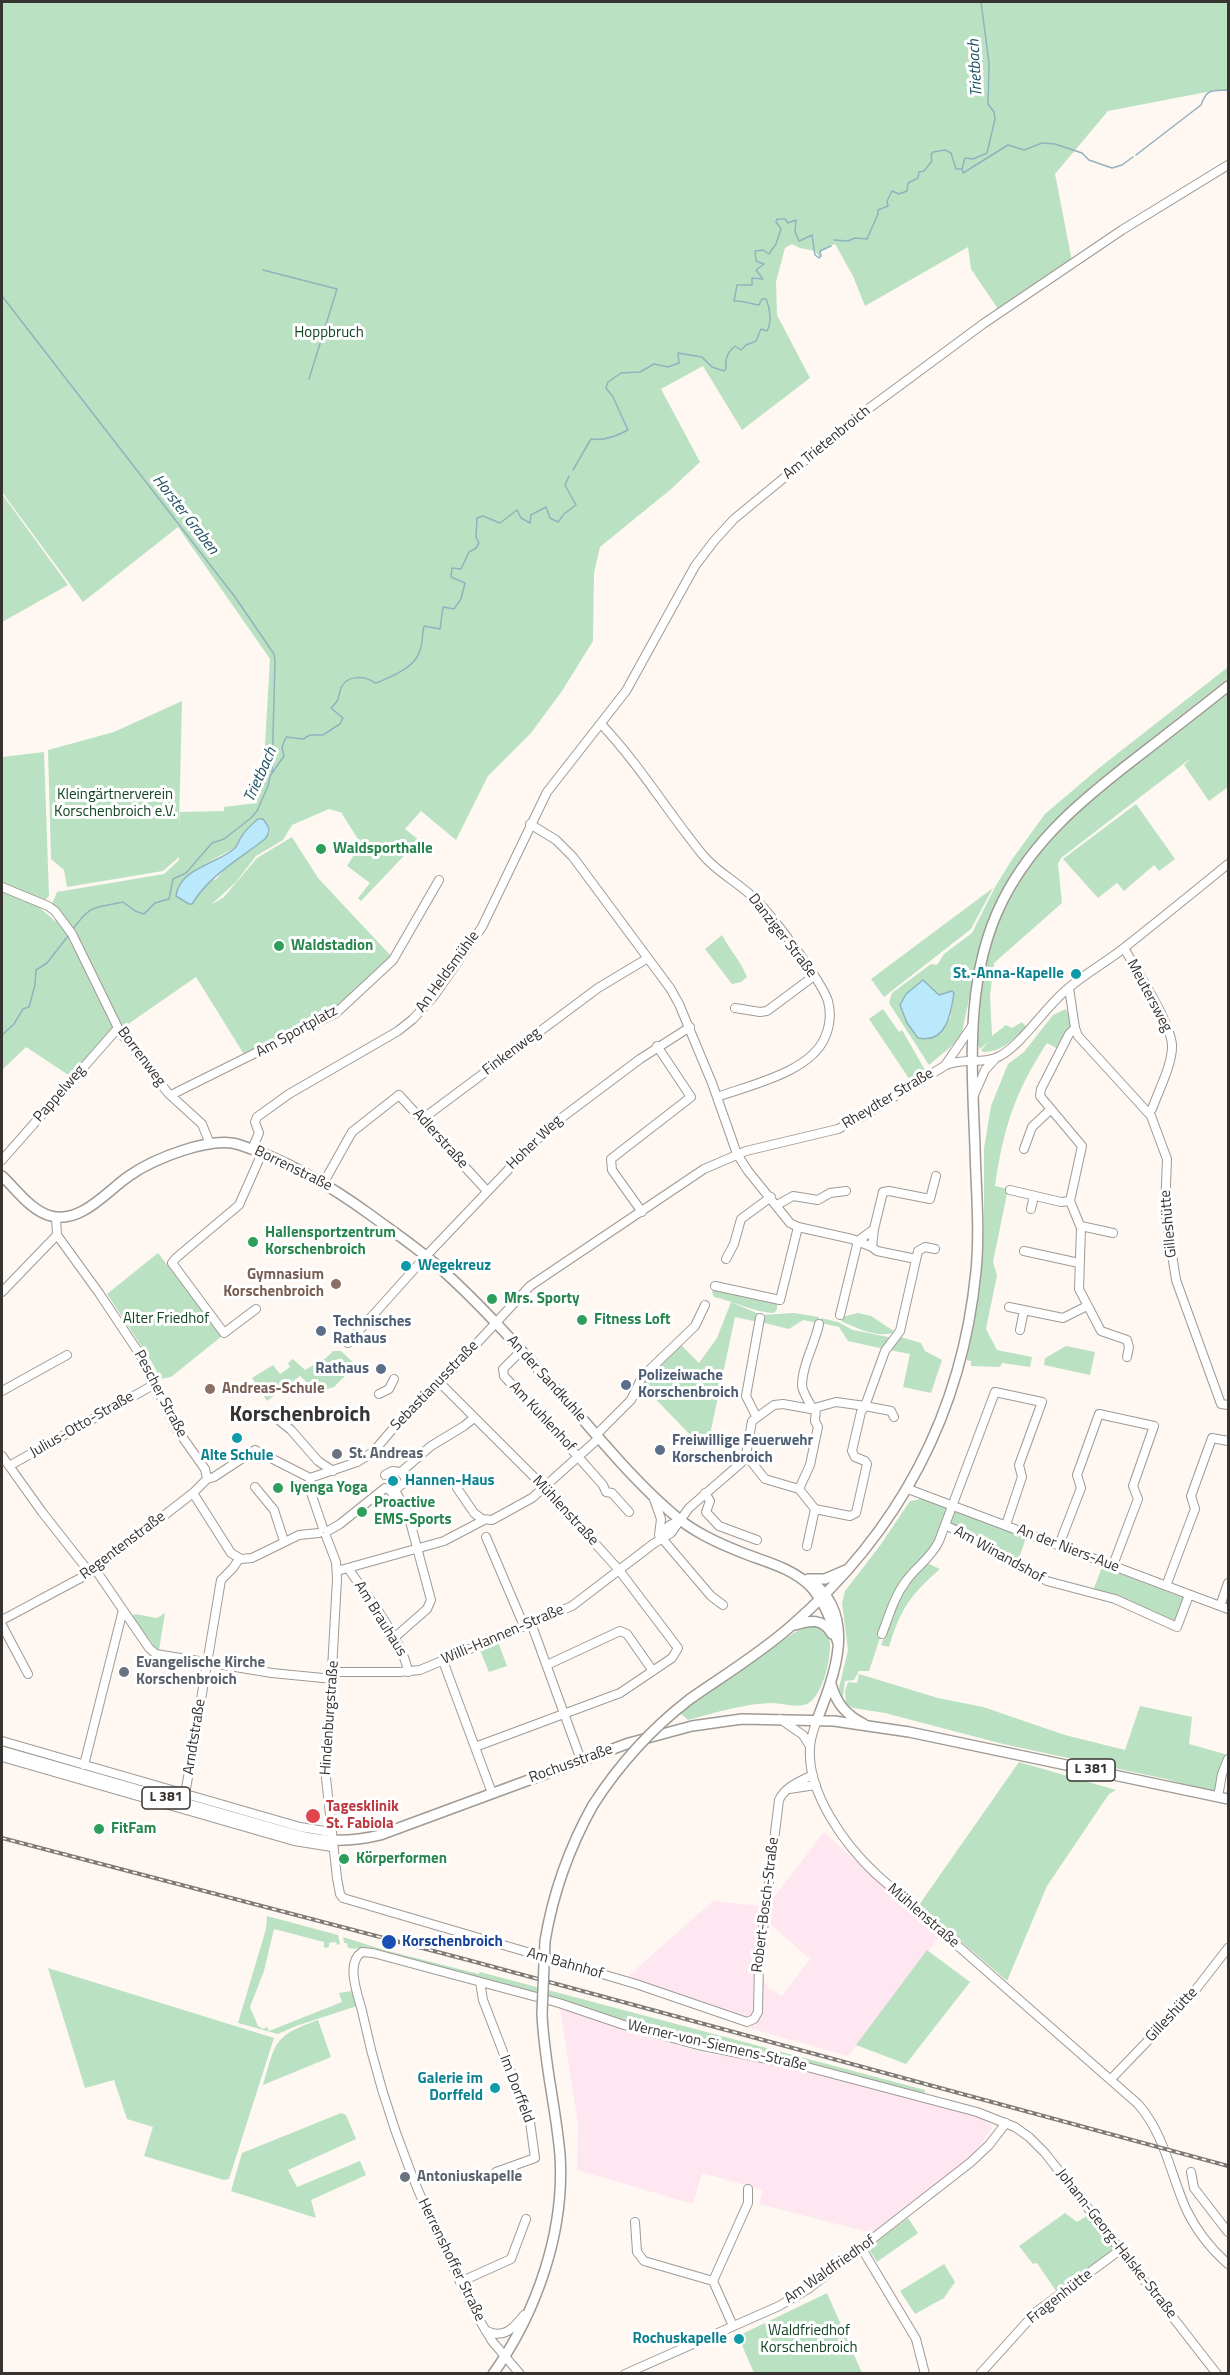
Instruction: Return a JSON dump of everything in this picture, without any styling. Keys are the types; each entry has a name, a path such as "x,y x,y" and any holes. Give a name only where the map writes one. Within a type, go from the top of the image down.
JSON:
{"main road":[{"path":"493,2373 505,2356 530,2306 544,2271 555,2227 560,2164 558,2129 542,2014 541,1982 545,1941 564,1867 593,1805 637,1746 690,1699 789,1628 823,1596 851,1568 878,1534 908,1489 932,1441 947,1402 959,1365 971,1310 977,1251 972,1026 986,939 1001,903 1029,857 1053,828 1087,797 1228,686"},
{"name":"Borrenstraße","path":"210,1144 224,1142 252,1149 324,1182 426,1256 495,1322"},
{"path":"2,1176 35,1208 45,1214 56,1217 79,1214 144,1167 210,1144"},
{"name":"An der Sandkuhle","path":"495,1322 653,1496 680,1520 713,1540 808,1579 823,1596"},
{"path":"808,1579 825,1579 851,1568"},
{"name":"An der Sandkuhle","path":"787,1570 823,1596"},
{"name":"Mühlenstraße","path":"817,1720 837,1663 838,1643 836,1617 823,1596"},
{"path":"789,1628 810,1621 819,1622 828,1628 838,1643"},
{"path":"831,1684 840,1706 851,1716 873,1726"},
{"name":"Rochusstraße","path":"332,1840 355,1840 380,1835 581,1760 642,1739 692,1726 734,1720 817,1720"},
{"name":"L 381","path":"817,1720 873,1726 951,1740 1228,1799"},
{"name":"L 381","path":"2,1751 297,1835 332,1840"}],"street":[{"name":"Am Trietenbroich","path":"530,824 551,786 630,685 695,566 740,513 864,411 983,324 1122,230 1228,165"},
{"name":"Danziger Straße","path":"601,724 631,758 707,861 759,903 814,976 825,995 830,1013 827,1032 817,1052 797,1067 717,1097"},
{"path":"530,824 556,840 573,857 675,995 717,1097 736,1154 788,1221 798,1227 858,1241 877,1251 916,1259"},
{"name":"An Heldsmühle","path":"252,1149 259,1132 255,1122 257,1117 289,1094 391,1036 406,1026 427,1005 482,927 530,824"},
{"path":"973,1098 985,1070 996,1058 1018,1042 1042,1013 1069,988 1124,948 1228,864"},
{"name":"Am Sportplatz","path":"171,1095 336,1012 393,960 439,880"},
{"name":"Borrenweg","path":"2,887 52,908 70,931 118,1028 171,1095 200,1121 210,1144"},
{"name":"Meutersweg","path":"1124,948 1165,1022 1173,1044 1152,1109 1149,1112"},
{"name":"Finkenweg","path":"421,1120 604,984 648,958"},
{"path":"735,1008 767,1011 814,976"},
{"name":"Gilleshütte","path":"1069,988 1075,1028 1080,1039 1149,1112 1167,1159 1165,1210 1176,1280 1221,1404 1228,1405"},
{"path":"946,1065 972,1026"},
{"name":"Hoher Weg","path":"348,1343 426,1256 553,1123 657,1047 690,1027"},
{"name":"Pappelweg","path":"2,1160 118,1028"},
{"path":"1075,1028 1069,1034 1040,1090 1041,1099 1082,1146 1070,1201 1080,1226 1079,1291 1102,1332 1127,1340 1129,1347 1127,1358"},
{"path":"642,1212 612,1170 611,1159 691,1097 657,1047"},
{"name":"Rheydter Straße","path":"495,1322 533,1284 707,1167 736,1154 838,1129 879,1107 946,1065 957,1061 996,1058"},
{"name":"Adlerstraße","path":"324,1182 352,1132 398,1095 403,1096 421,1120 487,1191"},
{"path":"1024,1149 1031,1129 1050,1110"},
{"path":"256,1309 224,1333 174,1268 172,1262 239,1205 262,1153"},
{"path":"872,1247 883,1192 889,1191 930,1200 936,1176"},
{"path":"1010,1190 1064,1202 1070,1201"},
{"path":"777,1205 792,1196 818,1200 830,1193 846,1191"},
{"path":"1031,1209 1034,1196"},
{"path":"726,1259 734,1244 741,1219 771,1197"},
{"path":"2,1292 57,1235 56,1217"},
{"path":"1080,1226 1113,1233"},
{"path":"715,1286 780,1300 798,1227"},
{"path":"840,1315 858,1241 874,1230"},
{"name":"Pescher Straße","path":"57,1235 111,1310 155,1384 178,1431 205,1469 207,1479"},
{"path":"894,1417 891,1411 865,1406 836,1402 814,1408 777,1404 756,1416 750,1425 746,1455 767,1481 799,1489 815,1509 854,1516 857,1512 867,1464 864,1460 855,1457 852,1451 861,1412 865,1406 885,1351 901,1329 918,1251 925,1247 935,1249"},
{"path":"1024,1251 1079,1263"},
{"name":"An der Sandkuhle","path":"598,1436 631,1400 642,1377 694,1328 705,1305"},
{"path":"1009,1307 1064,1318 1087,1306"},
{"path":"1020,1330 1024,1310"},
{"path":"756,1416 746,1396 760,1317"},
{"name":"Sebastianusstraße","path":"310,1478 361,1460 373,1452 495,1322"},
{"path":"799,1489 810,1465 818,1427 814,1408 802,1387 810,1348 816,1338 819,1324"},
{"name":"Am Kuhlenhof","path":"521,1351 503,1368 503,1375 579,1457 603,1485 606,1492 612,1493 629,1512"},
{"path":"2,1391 67,1355"},
{"path":"379,1394 389,1389 394,1379"},
{"name":"Mühlenstraße","path":"440,1383 544,1488 619,1570 678,1648 675,1655 653,1671"},
{"name":"Julius-Otto-Straße","path":"9,1466 155,1384"},
{"name":"Am Winandshof","path":"1006,1525 1022,1478 1019,1465 1042,1402 995,1392 945,1526 984,1544 1047,1581 1115,1599 1177,1627 1190,1594"},
{"path":"270,1413 291,1430 318,1461 333,1471"},
{"path":"1059,1545 1081,1488 1077,1475 1099,1414 1154,1426 1133,1486 1138,1498 1113,1566"},
{"path":"401,1472 430,1447 474,1418"},
{"name":"Am Kuhlenhof","path":"337,1571 428,1546 449,1539 481,1521 495,1519 532,1498 579,1457 598,1436"},
{"path":"1166,1586 1195,1509 1191,1496 1212,1438 1228,1441"},
{"name":"Regentenstraße","path":"28,1674 2,1623 92,1571 193,1493 207,1479 214,1477 255,1450 310,1478"},
{"name":"Willi-Hannen-Straße","path":"2,1456 123,1610 153,1652 272,1673 333,1676 408,1672 443,1661 572,1606 653,1544 670,1525 680,1520 705,1493 741,1463 746,1455"},
{"path":"385,1475 392,1471 401,1472 407,1480 392,1494"},
{"name":"Hindenburgstraße","path":"310,1478 310,1490 337,1571 326,1778 340,1894 345,1898"},
{"path":"255,1487 274,1510 284,1541"},
{"path":"193,1493 230,1551 239,1558 250,1559 284,1541 302,1534 324,1532 340,1524 385,1488 392,1494 397,1494 404,1506 421,1558 430,1593 430,1606 394,1638"},
{"path":"458,1488 481,1521 547,1665 581,1760"},
{"name":"An der Niers-Aue","path":"908,1489 1228,1609"},
{"path":"705,1493 710,1501 706,1512 716,1524 757,1540"},
{"path":"653,1496 662,1519 660,1537 711,1596 723,1605"},
{"path":"807,1545 815,1509"},
{"path":"882,1634 899,1592 933,1552 945,1526"},
{"name":"Arndtstraße","path":"185,1795 221,1579 234,1568 239,1558"},
{"name":"Am Brauhaus","path":"348,1568 394,1638 407,1663 408,1672"},
{"path":"1220,1606 1228,1583"},
{"path":"84,1765 123,1610"},
{"path":"475,1747 620,1693 653,1671 627,1634 620,1631 575,1654 547,1665"},
{"path":"443,1661 492,1793"},
{"path":"779,1719 803,1735 810,1746"},
{"name":"Mühlenstraße","path":"817,1720 810,1746 813,1775 840,1833 869,1868 1138,2104 1157,2131 1190,2217 1210,2246 1228,2264"},
{"path":"2,1741 311,1830 332,1840"},
{"path":"2,1757 294,1841 332,1840"},
{"path":"1218,1797 1222,1774 1228,1759"},
{"path":"789,1789 813,1775"},
{"path":"789,1789 816,1785"},
{"name":"Robert-Bosch-Straße","path":"749,2022 758,2012 759,1963 779,1802 781,1795 789,1789"},
{"name":"Am Bahnhof","path":"345,1898 466,1932 550,1960 645,1987 740,2022 749,2022"},
{"name":"Gilleshütte","path":"1111,2079 1190,1997 1228,1947"},
{"name":"Werner-von-Siemens-Straße","path":"359,1953 369,1952 565,2005 646,2031 708,2047 807,2067 977,2112 1006,2123"},
{"name":"Herrenshoffer Straße","path":"359,1953 354,1959 353,1968 371,2056 381,2092 410,2174 484,2329 520,2373"},
{"name":"Im Dorffeld","path":"480,1982 483,2000 534,2141 535,2158 496,2172"},
{"name":"Am Waldfriedhof","path":"625,2373 733,2326 803,2292 862,2249 979,2155 1006,2123"},
{"name":"Johann-Georg-Halske-Straße","path":"1006,2123 1040,2146 1217,2373"},
{"path":"1191,2172 1194,2188 1228,2232"},
{"path":"733,2326 713,2281 748,2203 748,2189"},
{"path":"460,2282 511,2259 526,2219"},
{"path":"635,2222 637,2252 644,2261 713,2281"},
{"path":"862,2249 914,2336 925,2373"},
{"name":"Fragenhütte","path":"980,2373 1036,2312 1120,2250"},
{"path":"484,2329 494,2334 507,2333 519,2322 530,2306"}],"shaded area":[{"path":"824,1832 939,1937 848,2056 749,2028 760,2019 763,1981 768,1985 766,1987 782,1996 810,1959 768,1922 769,1904"},
{"path":"713,1901 761,1906 753,1991 754,2013 745,2022 627,1977"},
{"path":"560,2008 708,2054 741,2058 816,2074 974,2115 989,2120 992,2128 968,2164 876,2234 759,2204 763,2190 702,2173 693,2204 577,2170 578,2124"}],"green space":[{"name":"Hoppbruch","path":"2,2 1228,2 1228,91 1212,91 1108,111 1055,174 1072,261 998,309 971,269 968,247 865,306 853,276 835,244 820,251 820,258 815,251 792,244 785,248 776,282 777,315 810,378 742,430 703,366 661,389 700,462 670,490 600,547 594,573 593,641 562,691 531,733 488,776 456,840 421,811 405,829 419,840 361,901 358,898 370,883 347,866 357,850 358,839 343,813 329,809 292,825 283,840 256,856 236,882 211,905 224,897 257,858 292,837 318,878 392,957 332,1013 245,1056 196,977 121,1029 73,932 52,904 57,892 164,874 179,860 179,857 163,871 67,887 64,870 51,859 48,750 114,732 182,701 179,825 180,812 224,811 224,807 257,803 255,787 263,779 270,659 178,527 83,602 2,492","holes":["258,819 263,819 270,833 252,849 228,865 216,879 208,882 192,904 182,881 196,869 236,847 249,826"]},
{"path":"2,494 68,585 2,622"},
{"path":"1228,667 1228,678 1094,784 1043,834 1028,853 993,912 981,943 961,1037 957,1046 954,1044 929,1065 889,1003 892,993 931,964 937,965 944,954 972,933 995,887 1045,814 1099,768","holes":["926,982 939,995 951,991 954,993 950,1019 907,1023 900,1005"]},
{"path":"1228,691 1228,787 1209,801 1184,765 1191,758 1061,858 1058,864 1062,903 994,963 990,996 992,1036 1006,1025 1012,1028 1022,1022 1026,1027 1001,1048 983,1052 981,1050 989,1041 980,1049 978,1019 988,947 1003,909 1021,876 1051,836 1085,804"},
{"path":"44,752 49,896 44,902 2,887 2,757"},
{"path":"1136,804 1175,859 1159,871 1154,865 1124,891 1117,883 1098,898 1063,859"},
{"path":"993,888 971,929 884,997 871,979"},
{"path":"2,891 25,902 26,900 40,905 40,908 55,921 59,920 114,1025 113,1031 73,1078 26,1047 2,1070"},
{"path":"722,935 747,977 741,982 732,984 705,949"},
{"path":"883,1009 899,1032 902,1030 925,1070 910,1080 869,1019"},
{"path":"1066,1009 1074,1028 1060,1050 1047,1043 1026,1078 1007,1129 995,1186 1008,1189 993,1262 997,1275 986,1329 997,1350 1032,1357 1030,1367 1002,1363 1000,1367 971,1366 971,1361 966,1360 979,1295 984,1231 984,1149 991,1106 1008,1064 1024,1052 1053,1015"},
{"name":"Alter Friedhof","path":"158,1253 222,1336 171,1377 160,1379 153,1364 107,1294"},
{"path":"716,1288 777,1301 777,1309 774,1313 767,1312 714,1297 712,1292"},
{"path":"731,1302 759,1314 758,1322 735,1317 708,1444 703,1448 641,1384 681,1345 699,1363 717,1338"},
{"path":"794,1313 819,1317 818,1323 803,1320 789,1329 760,1322 761,1315"},
{"path":"858,1313 871,1316 895,1332 875,1333 841,1321 842,1317"},
{"path":"821,1318 838,1322 853,1330 893,1338 884,1349 848,1341 839,1327 821,1323"},
{"path":"901,1337 921,1343 925,1351 942,1360 931,1393 903,1387 910,1354 889,1350"},
{"path":"1066,1346 1095,1352 1090,1375 1044,1365 1045,1358"},
{"path":"333,1351 341,1351 356,1365 334,1387 317,1392 300,1376 267,1401 252,1378 273,1365 280,1374 290,1367 288,1363 293,1359 305,1370 326,1358"},
{"path":"921,1499 948,1507 940,1531 931,1549 895,1593 869,1671 859,1671 854,1680 845,1681 842,1703 838,1692 848,1650 842,1603 845,1591 879,1547 910,1501"},
{"path":"955,1510 1026,1538 1018,1561 951,1525 950,1521"},
{"path":"925,1562 940,1569 907,1604 897,1623 889,1647 881,1645 897,1599"},
{"path":"1102,1567 1184,1598 1176,1620 1169,1622 1093,1591"},
{"path":"165,1613 159,1650 132,1616 135,1614 157,1618"},
{"path":"815,1624 823,1628 829,1637 829,1656 821,1687 807,1704 749,1705 688,1720 680,1713 794,1633"},
{"path":"498,1642 507,1666 489,1672 480,1650"},
{"path":"859,1674 938,1698 983,1707 1065,1735 1125,1750 1140,1706 1192,1717 1189,1744 1228,1755 1218,1790 1209,1791 1166,1779 1003,1744 885,1713 853,1708 846,1704 845,1691 848,1682 857,1683"},
{"path":"1019,1762 1116,1790 1109,1794 1047,1886 1007,1981 919,1905"},
{"path":"267,1916 338,1935 340,1944 329,1943 329,1947 324,1948 324,1942 274,1929 264,1971 250,2007 258,2026 263,2029 267,2027 269,2031 342,2002 339,1993 352,1991 357,2006 278,2034 238,2023 266,1929"},
{"path":"343,1937 384,1950 479,1974 480,1972 925,2090 924,2095 763,2053 713,2045 635,2025 508,1985 375,1948 348,1948"},
{"path":"927,1950 970,1982 906,2064 856,2045"},
{"path":"48,1968 274,2038 229,2179 224,2180 144,2156 153,2127 127,2119 114,2080 85,2088"},
{"path":"318,2020 331,2057 263,2085 278,2042 292,2031"},
{"path":"341,2113 346,2115 356,2139 288,2170 297,2187 360,2161 366,2175 311,2200 316,2218 231,2191 242,2153"},
{"path":"1065,2213 1077,2222 1090,2214 1115,2246 1115,2252 1058,2294 1037,2263 1033,2264 1019,2246"},
{"path":"908,2218 918,2233 877,2262 868,2248"},
{"path":"944,2264 955,2282 944,2298 915,2314 900,2291"},
{"name":"Waldfriedhof Korschenbroich","path":"827,2293 862,2373 754,2373 738,2336"}],"water":[{"path":"258,819 263,819 269,829 265,839 216,876 192,904 176,896 184,879 228,854 235,848 245,831"},
{"path":"923,980 939,995 952,991 954,993 945,1026 941,1032 927,1039 918,1038 907,1023 900,1005 906,994"}],"waterway":[{"name":"Trietbach","path":"834,240 867,239 878,210 888,206 887,201 892,191 899,194 907,191 908,183 918,178 919,172 924,171 932,161 933,152 945,150 951,153 956,169 962,169 965,158 973,159 987,153 995,119 994,112 988,104 989,63 981,2"},
{"path":"1136,155 1201,105 1208,93 1228,90"},
{"path":"962,169 963,173 1008,145 1024,150 1042,143 1055,144 1082,153 1089,160 1112,168 1122,165 1133,157"},
{"name":"Trietbach","path":"573,470 591,439 610,438 628,430 613,397 606,388 608,382 621,373 640,372 654,364 668,367 679,363 678,353 702,357 712,367 724,371 727,356 735,346 741,350 756,341 761,329 767,331 770,315 766,299 762,299 759,305 734,301 737,285 752,285 752,278 763,279 756,270 764,264 756,261 755,251 763,250 769,254 776,244 781,229 776,222 777,219 785,219 788,223 796,220 795,232 799,241 812,235 815,255 819,258 820,251 831,246"},
{"path":"263,270 337,289 309,379"},
{"name":"Horster Graben","path":"2,296 235,597 274,654 272,773"},
{"name":"Trietbach","path":"72,930 94,908 123,902 135,911 144,914 155,903 169,899 173,879 186,873 212,843 224,839 257,811 270,776 284,756 282,747 286,737 303,739 310,735 323,735 340,724 343,718 331,708 338,700 344,683 352,678 367,679 375,683 404,670 418,656 424,626 440,629 443,607 454,609 461,599 465,583 451,577 452,568 461,569 469,552 479,543 476,537 477,518 483,516 500,523 517,510 521,518 530,523 531,515 546,507 550,518 558,522 576,505 565,485 569,476"},
{"name":"Trietbach","path":"2,1035 14,1024 23,1009 29,1007 35,985 36,970 47,963 68,936"}],"railway":[{"path":"2,1838 468,1960 1228,2166"}],"place":[{"name":"Waldsporthalle","path":"321,849"},
{"name":"Waldstadion","path":"279,946"},
{"name":"St.-Anna-Kapelle","path":"1076,974"},
{"name":"Hallensportzentrum Korschenbroich","path":"253,1242"},
{"name":"Wegekreuz","path":"406,1266"},
{"name":"Gymnasium Korschenbroich","path":"336,1284"},
{"name":"Mrs. Sporty","path":"492,1299"},
{"name":"Fitness Loft","path":"582,1320"},
{"name":"Technisches Rathaus","path":"321,1331"},
{"name":"Rathaus","path":"381,1369"},
{"name":"Polizeiwache Korschenbroich","path":"626,1385"},
{"name":"Andreas-Schule","path":"210,1389"},
{"name":"Alte Schule","path":"237,1438"},
{"name":"Freiwillige Feuerwehr Korschenbroich","path":"660,1450"},
{"name":"St. Andreas","path":"337,1454"},
{"name":"Hannen-Haus","path":"393,1481"},
{"name":"Iyenga Yoga","path":"278,1488"},
{"name":"Proactive EMS-Sports","path":"362,1512"},
{"name":"Evangelische Kirche Korschenbroich","path":"124,1672"},
{"name":"Tagesklinik St. Fabiola","path":"313,1816"},
{"name":"FitFam","path":"99,1829"},
{"name":"Körperformen","path":"344,1859"},
{"name":"Korschenbroich","path":"389,1942"},
{"name":"Galerie im Dorffeld","path":"495,2088"},
{"name":"Antoniuskapelle","path":"405,2177"},
{"name":"Rochuskapelle","path":"739,2339"}],"district":[{"name":"Korschenbroich","path":"300,1416"}],"park label":[{"name":"Kleingärtnerverein Korschenbroich e.V.","path":"115,804"}]}
